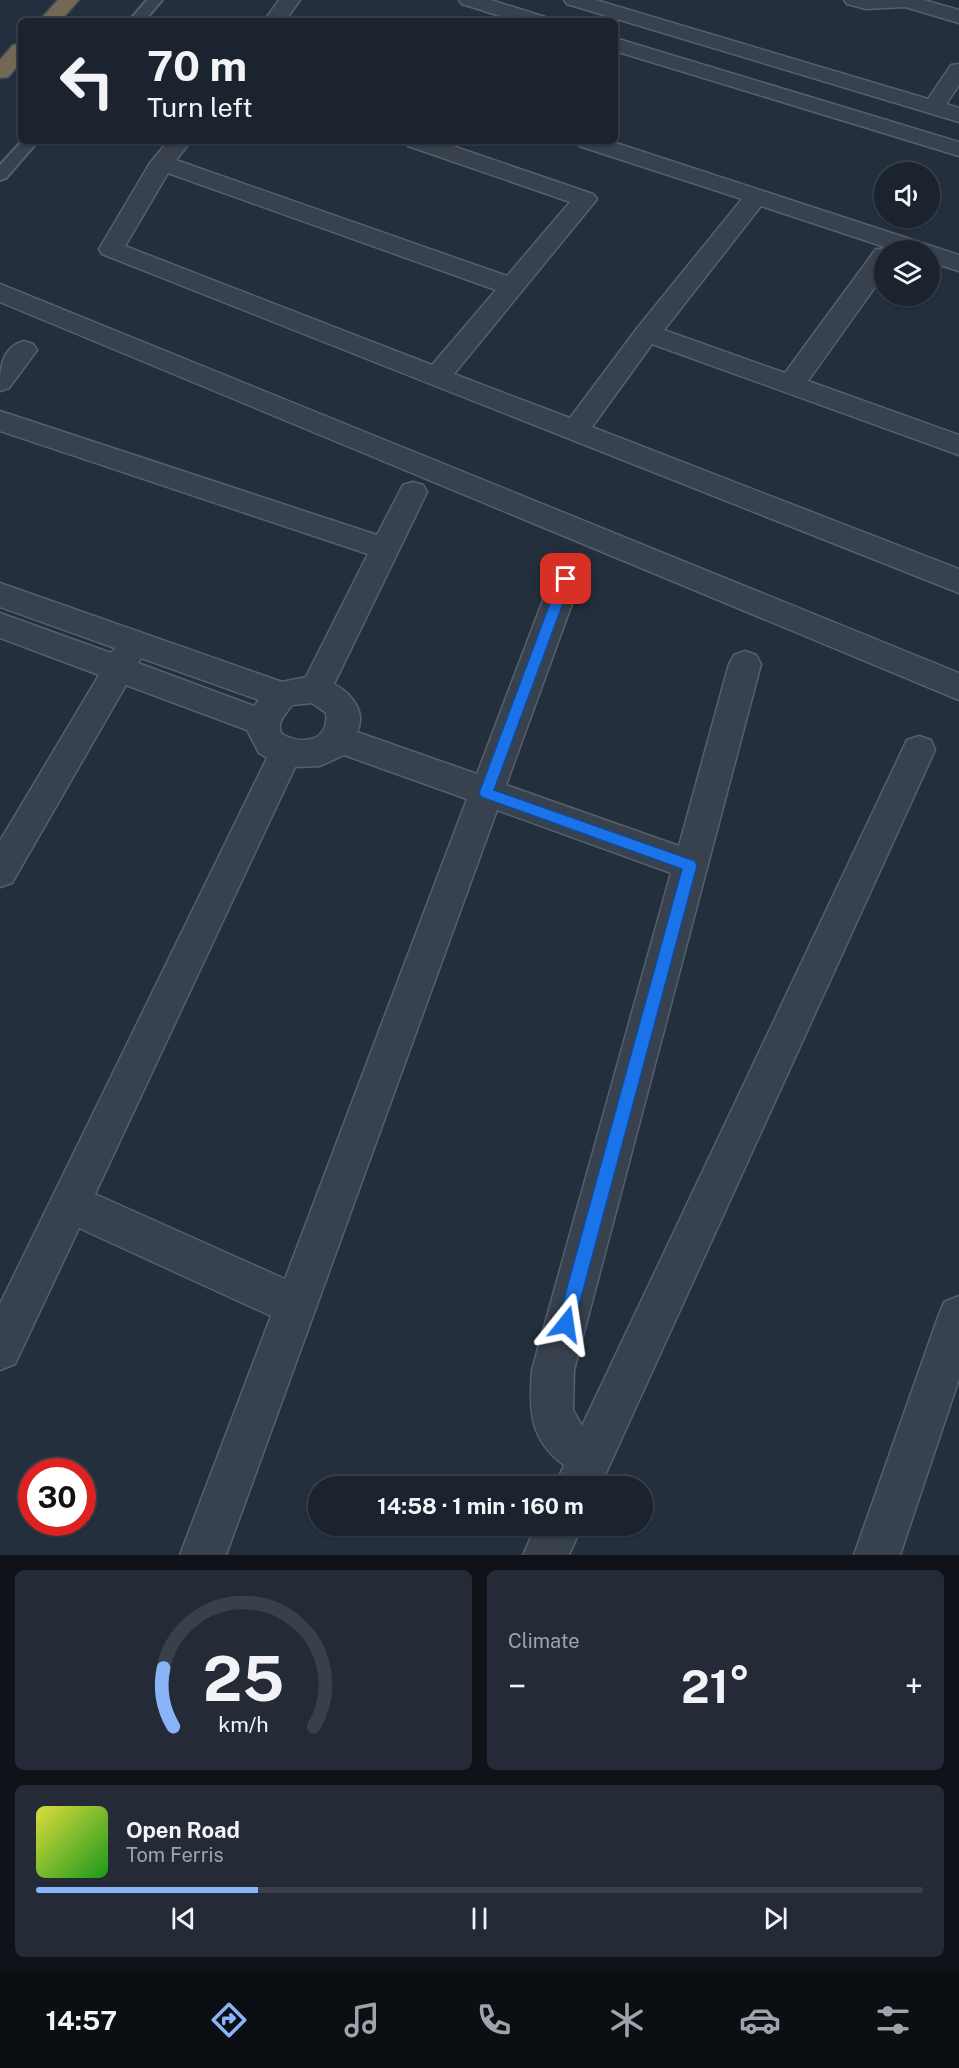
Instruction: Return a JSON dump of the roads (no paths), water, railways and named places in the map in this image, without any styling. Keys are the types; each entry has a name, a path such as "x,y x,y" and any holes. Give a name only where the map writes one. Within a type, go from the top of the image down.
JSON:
{"highway":[{"path":"52,18 69,0"},
{"path":"0,72 18,53"}],"street":[{"path":"276,18 290,0"},
{"path":"469,0 528,18"},
{"path":"552,18 568,0"},
{"path":"574,0 959,115"},
{"path":"854,0 866,3 906,1 959,18"},
{"path":"618,45 959,149"},
{"path":"932,108 959,70"},
{"path":"178,144 162,163 111,249 959,580"},
{"path":"425,144 585,199 437,377"},
{"path":"596,144 756,197 874,243"},
{"path":"162,163 511,286"},
{"path":"575,431 647,333 756,197"},
{"path":"940,257 959,263"},
{"path":"792,383 874,270"},
{"path":"0,292 959,687"},
{"path":"647,333 792,383 959,445"},
{"path":"0,382 24,350"},
{"path":"0,421 385,549"},
{"path":"315,691 413,492"},
{"path":"203,1555 566,579"},
{"path":"0,595 262,722"},
{"path":"0,625 282,695"},
{"path":"0,872 126,655"},
{"path":"584,1472 563,1438 551,1411 553,1370 745,664"},
{"path":"305,688 327,693 342,708 343,728 331,746 309,756 285,754 267,741 262,722 269,707 282,695 305,688"},
{"path":"336,738 690,866"},
{"path":"584,1472 919,750"},
{"path":"0,1348 285,754"},
{"path":"70,1203 295,1305"},
{"path":"877,1555 959,1317"},
{"path":"546,1555 555,1536"}],"lane":[{"path":"139,18 154,0"},
{"path":"0,175 27,144"}]}
